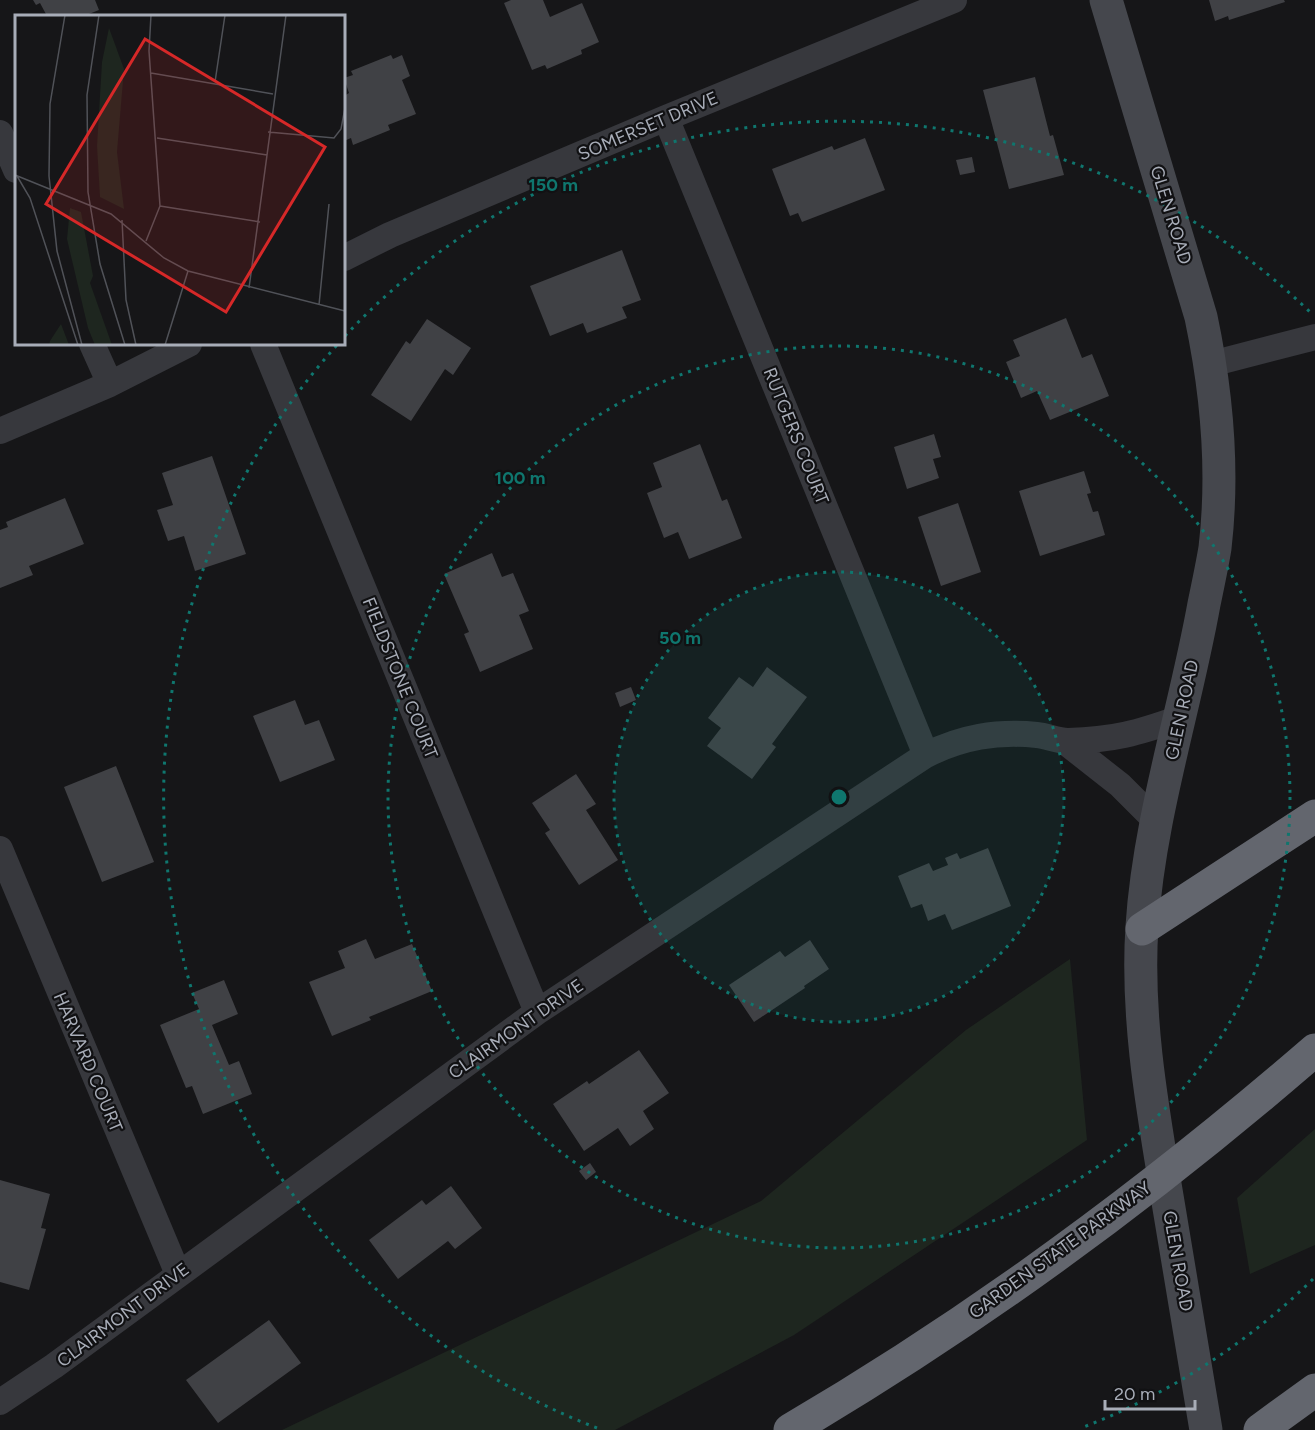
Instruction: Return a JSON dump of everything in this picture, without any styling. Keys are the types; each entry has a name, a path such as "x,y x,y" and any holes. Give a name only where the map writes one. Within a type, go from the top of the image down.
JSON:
{"highway":[{"path":"1142,929 1315,816"},
{"name":"GARDEN STATE PARKWAY","path":"790,1430 957,1324 1094,1227 1237,1118 1315,1050"},
{"path":"1260,1430 1315,1390"}],"main road":[{"name":"GLEN ROAD","path":"1106,0 1201,317 1211,364 1218,439 1215,549 1157,822 1145,891 1142,929 1143,1016 1148,1085 1206,1430"}],"street":[{"name":"SOMERSET DRIVE","path":"345,258 390,235 666,118 954,0"},
{"name":"RUTGERS COURT","path":"666,118 926,755"},
{"path":"0,133 15,168"},
{"path":"1211,364 1315,338"},
{"path":"92,345 110,384"},
{"path":"0,431 110,384 187,345"},
{"name":"FIELDSTONE COURT","path":"263,345 537,1012"},
{"name":"CLAIRMONT DRIVE","path":"0,1402 54,1366 537,1012 926,755 963,739 999,733 1041,736 1064,741 1110,739 1127,736 1180,718"},
{"name":"CLAIRMONT DRIVE","path":"1064,741 1120,785 1157,822"},
{"name":"HARVARD COURT","path":"3,865 178,1274"}],"shaded area":[{"path":"1070,959 1087,1140 794,1335 615,1430 282,1430 761,1201 966,1030"},
{"path":"1315,1129 1315,1245 1250,1274 1237,1198"}],"building":[{"path":"33,0 95,0 99,10 86,15 46,15 40,3 36,5"},
{"path":"511,0 543,0 550,17 582,3 599,42 581,50 582,54 547,69 545,65 532,70 504,3"},
{"path":"1209,0 1284,0 1285,2 1229,20 1228,16 1215,21"},
{"path":"391,55 393,59 402,55 410,76 402,80 416,114 388,125 390,130 353,145 351,138 345,141 345,95 349,93 345,78 353,75 351,71"},
{"path":"1035,77 1050,136 1053,135 1064,175 1009,189 983,90"},
{"path":"865,138 885,190 802,222 798,213 790,216 772,169 832,146 834,150"},
{"path":"972,157 975,172 960,175 956,160"},
{"path":"622,250 641,300 622,307 627,318 587,333 583,323 550,336 530,286"},
{"path":"1066,318 1082,358 1092,354 1109,396 1050,420 1037,391 1021,398 1006,362 1020,356 1013,340"},
{"path":"427,319 471,348 453,375 445,369 411,421 371,395 406,341 410,344"},
{"path":"934,434 941,457 933,459 939,478 907,489 894,447"},
{"path":"700,444 722,501 727,499 742,538 689,559 678,532 664,538 647,493 662,487 653,463"},
{"path":"212,456 246,554 195,571 184,536 168,541 157,510 173,505 162,473"},
{"path":"1084,471 1091,493 1087,494 1093,512 1098,511 1105,535 1040,556 1019,491"},
{"path":"65,498 84,544 29,566 33,575 0,588 0,530 8,527 6,522"},
{"path":"958,503 981,572 941,586 918,517"},
{"path":"492,553 502,577 513,573 529,611 519,615 533,649 480,672 464,634 469,632 444,574"},
{"path":"767,667 807,697 772,744 776,747 752,779 707,746 721,728 708,718 739,677 753,687"},
{"path":"631,687 636,700 620,707 615,693"},
{"path":"295,700 305,725 319,720 335,760 280,782 253,716"},
{"path":"116,766 154,862 102,882 64,787"},
{"path":"576,774 596,804 586,810 618,860 579,885 545,833 550,830 532,803"},
{"path":"988,848 1011,906 952,930 945,914 928,921 922,904 911,908 898,876 929,863 933,871 948,865 945,858 957,853 960,859"},
{"path":"366,939 375,959 412,944 432,991 369,1017 371,1020 332,1036 309,982 345,968 338,951"},
{"path":"810,940 829,969 754,1022 729,985 780,951 785,957"},
{"path":"224,980 238,1014 212,1025 229,1065 239,1061 252,1094 203,1114 192,1086 186,1088 160,1025 199,1009 192,993"},
{"path":"639,1050 669,1093 643,1111 654,1129 630,1146 618,1128 584,1151 553,1104 587,1081 589,1084"},
{"path":"590,1163 596,1172 586,1180 579,1171"},
{"path":"0,1180 50,1194 41,1228 46,1229 29,1290 0,1282"},
{"path":"451,1186 482,1228 455,1249 448,1241 398,1279 369,1240 422,1200 426,1205"},
{"path":"269,1320 301,1363 218,1423 186,1380"}]}
